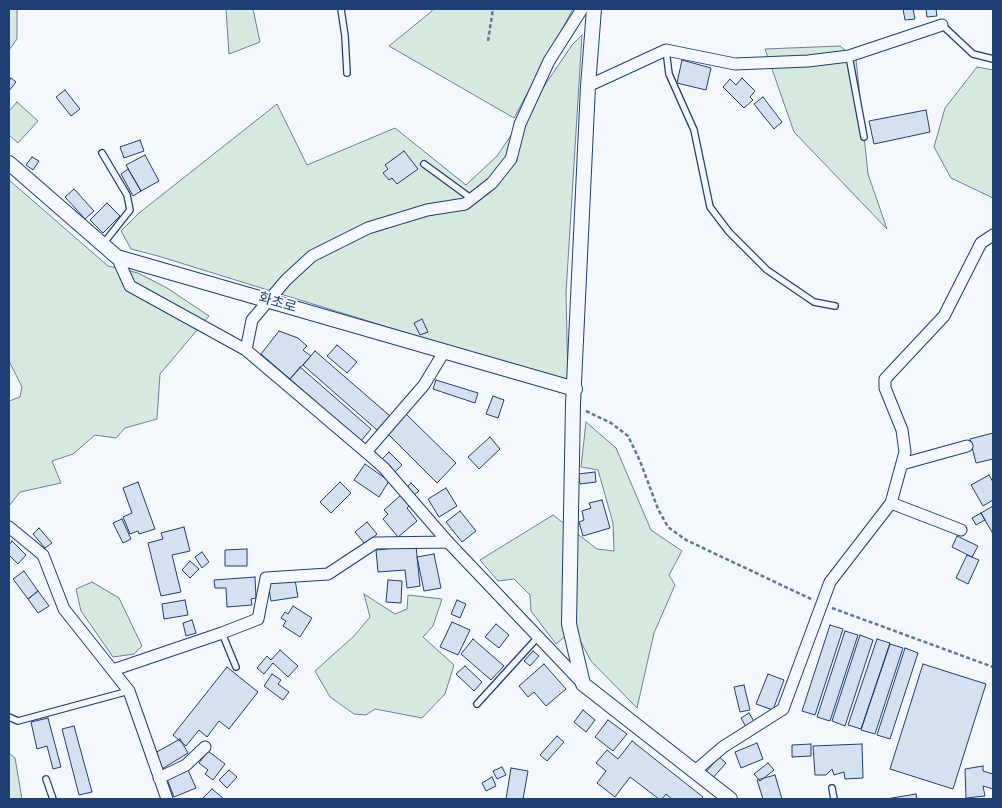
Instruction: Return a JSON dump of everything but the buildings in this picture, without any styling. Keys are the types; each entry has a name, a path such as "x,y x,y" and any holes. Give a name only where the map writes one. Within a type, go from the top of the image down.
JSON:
{"street":[{"path":"246,350 252,320 286,280 312,256 368,228 427,210 465,204 492,183 511,159 520,124 549,61 582,9"},
{"path":"583,684 569,624 573,404 588,86 594,9"},
{"path":"588,86 666,50 734,64 808,61 849,56 942,25"},
{"name":"화초로","path":"9,163 118,257 575,390"},
{"path":"694,771 723,747 783,709 830,582 892,503 905,452 902,430 884,388 885,379 944,316 981,242 993,235"},
{"path":"118,257 130,286 246,350 366,452 384,468 448,542 583,684 730,799"},
{"path":"366,452 424,385 444,352"},
{"path":"902,464 967,446"},
{"path":"892,503 961,530"},
{"path":"9,527 43,555 64,608 129,691 167,799"},
{"path":"113,670 258,619 266,578 328,574 376,543 448,542"},
{"path":"160,778 186,765 205,747"}],"lane":[{"path":"341,9 347,73"},
{"path":"942,25 973,54 993,59"},
{"path":"666,50 669,74 694,130 710,208 729,232 768,270 814,302 835,306"},
{"path":"849,56 864,137"},
{"path":"102,153 127,196 130,210 103,244"},
{"path":"424,164 472,199"},
{"path":"222,633 236,667"},
{"path":"477,704 538,637"},
{"path":"9,717 18,721 129,691"},
{"path":"46,779 53,799"},
{"path":"832,788 834,799"}],"path":[{"path":"488,41 493,9"},
{"path":"573,404 611,423 628,436 640,460 658,508 668,527 686,540 823,604 993,667"}],"shaded area":[{"path":"9,9 17,9 17,39 9,50"},
{"path":"226,9 253,9 260,42 229,54"},
{"path":"432,9 573,9 514,118 389,46 432,11"},
{"path":"582,35 566,293 568,383 131,249 121,231 139,213 277,104 307,165 395,128 466,185 497,156 572,45"},
{"path":"840,46 856,59 868,174 887,229 794,132 765,49"},
{"path":"977,67 993,70 993,198 951,178 934,147 945,108"},
{"path":"17,102 38,121 18,143 9,135 9,111"},
{"path":"9,180 108,266 138,273 167,288 209,316 160,374 157,419 125,428 116,438 95,435 73,454 52,461 61,483 20,492 9,506 9,401 20,397 22,387 9,361"},
{"path":"586,422 616,448 651,530 682,551 669,575 675,585 654,633 637,708 591,661 574,629 556,644 531,611 530,595 514,579 498,581 480,560 553,515 597,549 614,551 613,523 598,470 581,467"},
{"path":"92,582 119,598 142,646 134,654 113,657 81,611 76,589"},
{"path":"364,594 395,614 407,609 408,595 442,599 433,626 423,637 454,665 445,694 422,718 375,709 366,715 354,714 330,697 315,671 354,636 370,617"},
{"path":"9,753 15,758 22,799 9,799"}]}
